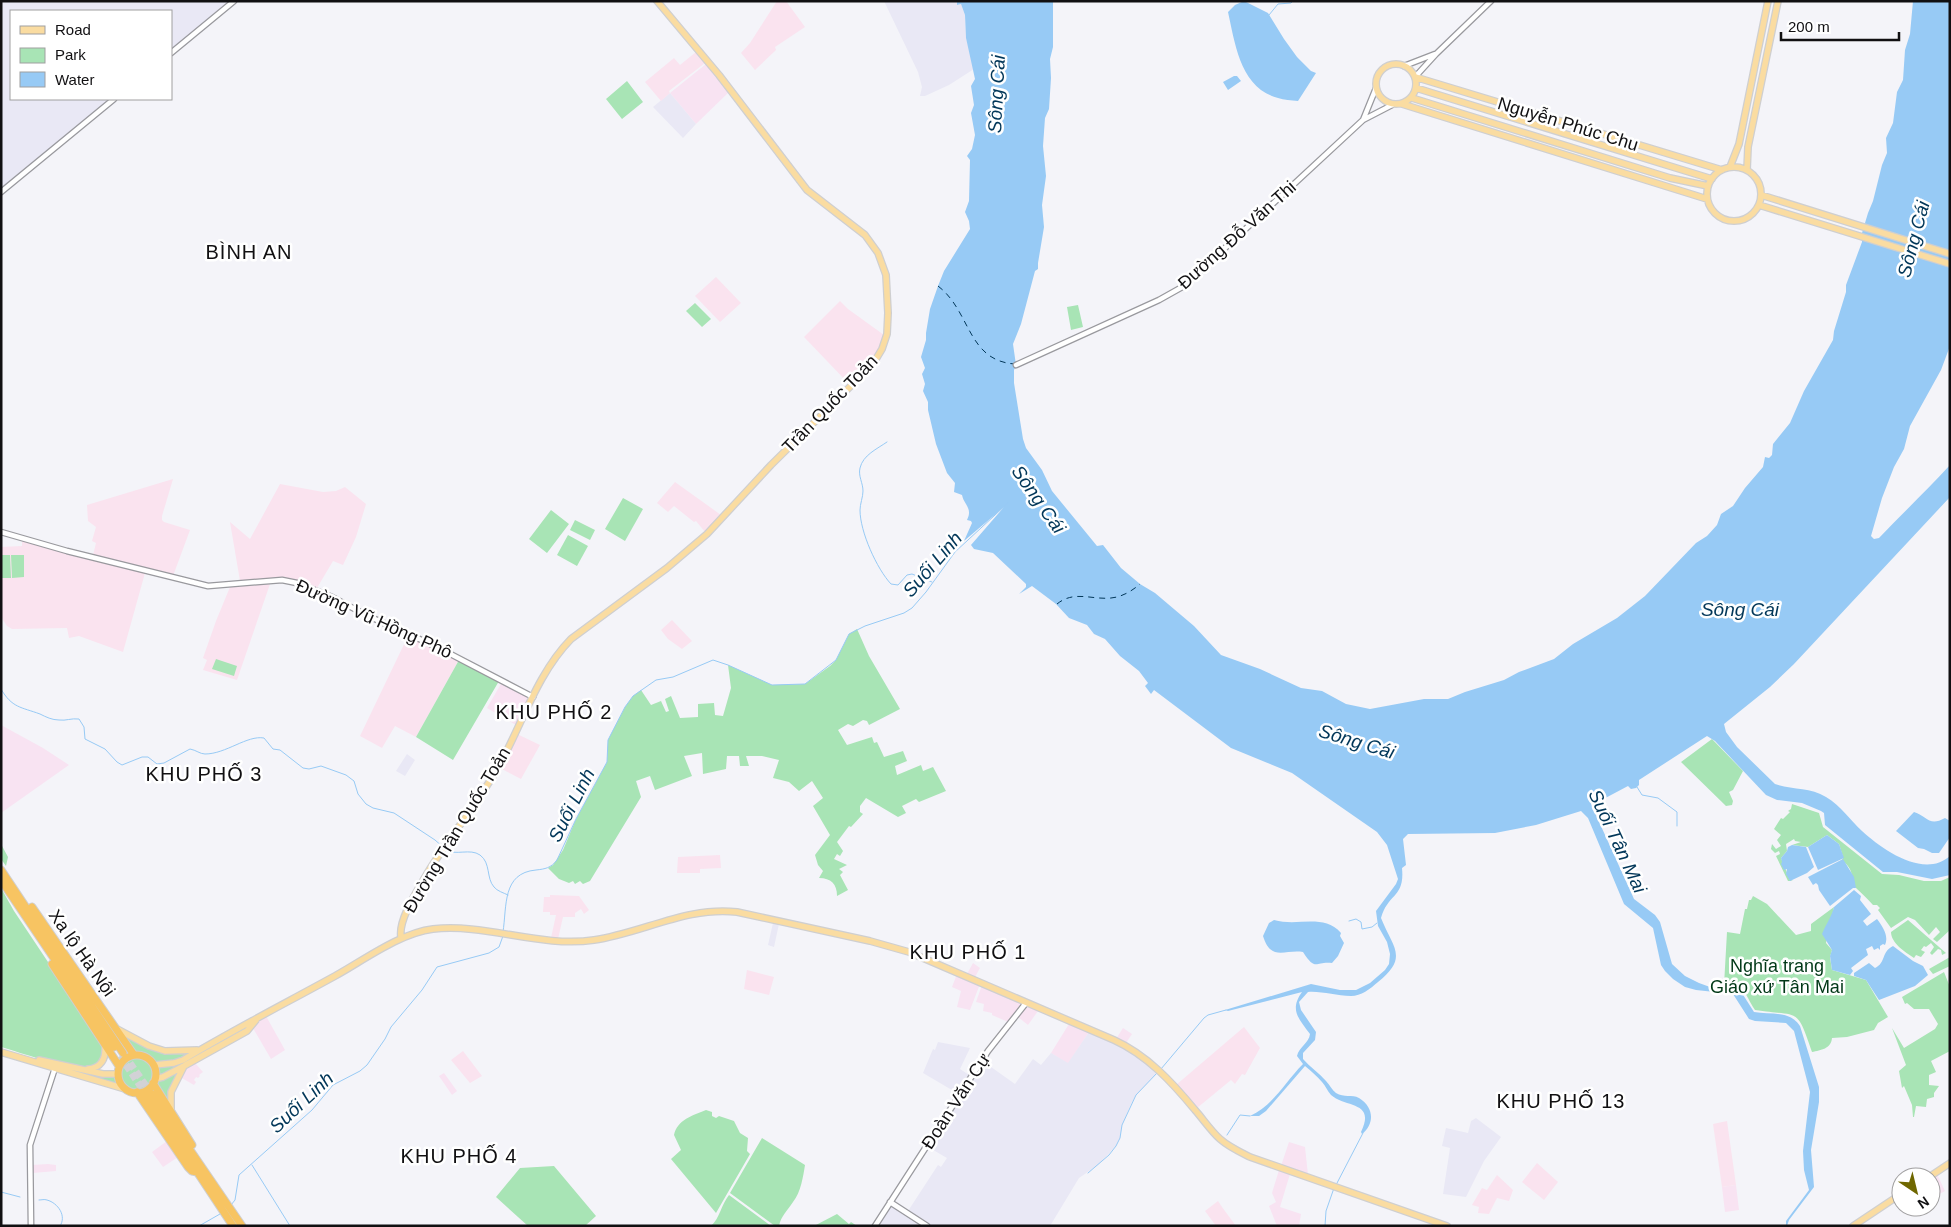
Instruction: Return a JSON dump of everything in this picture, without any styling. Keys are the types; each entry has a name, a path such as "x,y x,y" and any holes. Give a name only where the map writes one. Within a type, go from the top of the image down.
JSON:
{"highway":[{"name":"Xa lộ Hà Nội","path":"1,870 12,890"},
{"name":"Xa lộ Hà Nội","path":"1,880 12,890 24,896 134,1055"},
{"name":"Xa lộ Hà Nội","path":"12,890 9,897 15,907 119,1066"},
{"path":"12,890 122,1055"},
{"path":"154,1081 146,1090 137,1092 125,1089 119,1080 119,1066 126,1058 134,1055 146,1057 154,1065 154,1081 198,1156 200,1170"},
{"path":"137,1092 188,1167 192,1170 200,1170"},
{"path":"149,1095 221,1202 232,1217 242,1226"},
{"path":"232,1217 233,1226"}],"main road":[{"name":"Trần Quốc Toản","path":"533,697 549,667 562,648 571,639 667,568 707,534 872,364 882,349 887,334 886,275 878,253 865,236 807,190 719,75 657,1"},
{"path":"1730,167 1739,144 1768,1"},
{"path":"1747,170 1748,147 1778,1"},
{"path":"1396,64 1409,68 1415,77 1416,88 1412,98 1402,104 1392,105 1381,98 1376,88 1376,79 1384,68 1396,64"},
{"name":"Nguyễn Phúc Chu","path":"1415,77 1722,170"},
{"name":"Nguyễn Phúc Chu","path":"1416,88 1712,179"},
{"name":"Nguyễn Phúc Chu","path":"1412,98 1670,178 1708,186"},
{"name":"Nguyễn Phúc Chu","path":"1402,104 1707,199"},
{"path":"1730,167 1739,167 1747,170 1758,180 1761,195 1759,205 1748,217 1732,221 1723,219 1714,213 1707,199 1708,186 1712,179 1722,170 1730,167"},
{"path":"1761,195 1950,254"},
{"path":"1759,205 1950,264"},
{"name":"Đường Trần Quốc Toản","path":"401,938 401,929 410,903 500,764 533,697"},
{"path":"154,1065 180,1061 401,938 416,932 437,928 459,929 573,942 618,935 704,912 720,910 753,914 909,952 1133,1049 1159,1071 1220,1139 1237,1150 1250,1157 1447,1226"},
{"path":"154,1081 247,1031 256,1020"},
{"path":"116,1028 144,1044 165,1051 198,1050"},
{"path":"83,1069 93,1068 101,1064 106,1054 105,1044"},
{"path":"1,1051 56,1066 125,1089"},
{"path":"56,1066 83,1069 103,1074 118,1074"},
{"path":"172,1113 171,1092 184,1066"},
{"path":"1853,1226 1891,1201"}],"street":[{"path":"172,52 234,1"},
{"path":"1415,77 1436,54 1492,1"},
{"path":"1404,66 1436,54"},
{"name":"Đường Đỗ Văn Thi","path":"1363,120 1376,88"},
{"path":"1,192 113,100"},
{"name":"Đường Đỗ Văn Thi","path":"1016,364 1144,308 1184,286 1363,120 1392,105"},
{"name":"Đường Vũ Hồng Phô","path":"1,532 196,584 208,586 282,580 297,583 332,597 366,615 437,647 533,697"},
{"name":"Đoàn Văn Cự","path":"875,1226 988,1051 1026,1003"},
{"path":"31,1226 30,1145 56,1066"},
{"path":"890,1202 927,1226"}],"shaded area":[{"path":"1,1 230,1 172,49 172,10 10,10 10,100 110,100 1,189"},
{"path":"777,1 786,1 805,27 775,47 776,50 755,70 741,53 750,43"},
{"path":"884,1 957,1 958,5 961,4 965,15 966,38 974,69 949,85 925,96 920,96 922,87 918,72"},
{"path":"696,52 705,63 669,91 670,93 661,101 645,82 674,58 680,65"},
{"path":"706,64 729,92 696,124 670,93"},
{"path":"670,93 696,124 683,138 653,107"},
{"path":"716,277 741,303 720,322 695,296"},
{"path":"840,301 884,335 871,363 849,384 804,337"},
{"path":"173,479 162,520 190,530 173,576 93,555 96,543 92,541 96,527 88,521 87,505"},
{"path":"675,482 721,515 705,532 696,521 694,522 674,506 668,512 657,503"},
{"path":"280,484 323,492 336,491 345,487 366,504 356,537 343,565 333,561 317,588 291,579 240,581 230,522 250,539"},
{"path":"22,539 65,553 145,573 123,652 79,636 69,638 67,628 12,629 7,626 1,617 1,547 22,546"},
{"path":"270,584 237,680 203,670 207,660 203,658 230,587"},
{"path":"672,620 692,641 682,649 668,639 661,630"},
{"path":"408,636 459,660 416,737 395,726 382,748 360,736"},
{"path":"502,682 530,698 516,725 487,708"},
{"path":"1,725 69,765 1,813"},
{"path":"517,734 540,745 521,779 500,768"},
{"path":"407,754 415,760 405,776 396,771"},
{"path":"720,855 721,868 700,869 700,873 677,873 678,857"},
{"path":"550,895 579,896 589,910 584,914 581,909 575,913 575,917 563,917 558,939 551,938 556,915 550,915 550,912 543,912 544,897 550,897"},
{"path":"773,923 779,924 774,947 768,945"},
{"path":"973,963 980,968 975,977 967,974"},
{"path":"747,970 774,977 769,995 744,989"},
{"path":"957,974 980,984 970,1010 957,1007 961,991 952,987"},
{"path":"982,985 1022,1004 1008,1022 992,1015 992,1013 983,1011 984,1004 976,1002"},
{"path":"1027,1006 1038,1011 1028,1025 1018,1017"},
{"path":"266,1016 285,1050 271,1059 253,1028 258,1021"},
{"path":"1069,1024 1089,1032 1068,1064 1051,1053"},
{"path":"1244,1027 1260,1048 1245,1075 1242,1074 1235,1084 1231,1080 1197,1108 1176,1085"},
{"path":"1123,1028 1132,1034 1126,1043 1116,1039"},
{"path":"1089,1032 1132,1051 1157,1073 1136,1095 1122,1125 1120,1138 1116,1146 1098,1165 1079,1178 1050,1226 931,1226 908,1211 938,1165 941,1167 947,1158 928,1147 984,1062 1015,1084 1033,1059 1041,1065 1051,1053 1068,1063"},
{"path":"938,1042 970,1048 960,1069 969,1075 957,1093 923,1073"},
{"path":"463,1051 482,1076 470,1083 451,1060"},
{"path":"195,1063 203,1072 198,1078 196,1077 194,1085 180,1077 185,1069"},
{"path":"444,1073 457,1091 452,1095 439,1076"},
{"path":"1476,1118 1501,1137 1484,1161 1466,1197 1443,1194 1450,1148 1442,1146 1446,1128 1468,1133 1471,1121"},
{"path":"1727,1121 1736,1185 1722,1187 1713,1124"},
{"path":"167,1141 178,1157 163,1167 152,1152"},
{"path":"1289,1142 1305,1147 1308,1175 1281,1166"},
{"path":"1537,1163 1558,1182 1544,1200 1522,1182"},
{"path":"32,1165 56,1165 56,1171 33,1173"},
{"path":"1279,1170 1290,1174 1280,1207 1301,1214 1299,1226 1277,1226 1269,1206 1276,1202 1272,1193"},
{"path":"1497,1175 1513,1190 1509,1201 1497,1198 1489,1214 1478,1213 1479,1207 1472,1205 1482,1188 1487,1190"},
{"path":"1941,1182 1945,1191 1941,1193"},
{"path":"1736,1185 1739,1210 1725,1212 1722,1187"},
{"path":"1218,1201 1236,1226 1216,1226 1205,1211"},
{"path":"891,1205 923,1226 877,1226"}],"green space":[{"path":"627,81 643,102 622,119 606,99"},
{"path":"695,303 711,319 702,327 686,311"},
{"path":"1078,305 1083,327 1071,330 1067,307"},
{"path":"623,498 643,509 625,541 605,529"},
{"path":"551,510 569,524 547,553 529,539"},
{"path":"575,520 595,530 590,540 570,530"},
{"path":"568,535 588,546 577,566 557,555"},
{"path":"1,555 10,555 11,578 1,578"},
{"path":"11,555 24,555 24,577 12,578"},
{"path":"857,629 869,656 900,709 869,725 867,721 863,720 853,726 848,724 838,730 847,745 872,737 874,743 877,742 884,757 903,751 907,761 895,766 897,775 921,765 923,771 933,767 946,791 919,802 916,799 902,806 906,813 898,817 866,798 860,806 860,812 863,814 851,827 849,826 837,842 843,851 840,856 837,854 834,859 847,865 839,869 843,872 840,875 848,890 837,896 836,888 832,882 819,878 823,871 818,865 815,855 830,835 813,806 823,798 812,781 799,791 789,782 773,778 779,760 762,756 746,756 749,766 740,766 739,756 727,756 726,769 703,774 702,753 684,756 692,776 655,790 650,776 636,781 641,797 590,881 583,884 580,881 575,884 573,881 569,883 559,879 548,868 553,865 563,850 576,819 607,762 608,740 625,707 633,696 641,690 651,705 661,701 666,712 669,711 665,699 671,696 680,718 698,717 698,704 714,703 715,715 723,716 731,688 728,665 772,685 805,684 836,660 849,634"},
{"path":"216,659 237,666 234,676 212,669"},
{"path":"459,660 499,681 453,760 416,737"},
{"path":"1712,739 1743,771 1733,790 1729,792 1733,801 1732,805 1726,806 1681,762"},
{"path":"1792,804 1819,813 1823,827 1882,874 1899,875 1924,881 1941,881 1950,877 1950,930 1937,942 1933,939 1940,932 1936,927 1929,935 1915,920 1908,917 1891,928 1878,910 1880,908 1877,905 1873,905 1854,886 1851,871 1842,861 1843,857 1839,844 1827,835 1808,847 1792,845 1801,842 1794,839 1786,844 1787,851 1781,858 1790,880 1793,881 1788,881 1776,856 1780,854 1779,851 1775,853 1771,849 1772,844 1776,849 1781,846 1777,840 1781,835 1774,829 1781,818 1783,819 1790,812 1788,811 1791,809"},
{"path":"1,844 8,857 6,866 1,859"},
{"path":"1,888 14,911 104,1046 104,1054 97,1065 74,1066 62,1064 1,1047"},
{"name":"Nghĩa trang Giáo xứ Tân Mai","path":"1753,896 1767,904 1796,935 1811,931 1811,924 1834,907 1826,943 1832,950 1830,957 1832,970 1866,980 1888,1017 1878,1023 1874,1030 1847,1037 1832,1038 1828,1047 1812,1052 1803,1027 1794,1016 1755,1010 1741,989 1724,985 1727,932 1740,934 1745,909 1747,909 1749,900"},
{"path":"1908,920 1946,953 1942,955 1941,950 1938,949 1932,955 1930,953 1934,947 1931,943 1926,947 1924,946 1921,950 1925,952 1921,957 1916,955 1914,958 1899,947 1893,940 1891,932"},
{"path":"1950,957 1950,966 1933,974 1929,969"},
{"path":"1944,972 1950,987 1950,1051 1931,1061 1936,1072 1929,1075 1929,1085 1939,1086 1934,1093 1934,1097 1927,1099 1926,1107 1916,1106 1913,1117 1912,1105 1904,1086 1902,1088 1899,1071 1906,1065 1892,1028 1904,1048 1935,1029 1938,1024 1929,1009 1914,1009 1907,1003 1905,1004 1902,997"},
{"path":"248,1025 246,1029 164,1075 158,1076 157,1067 175,1065"},
{"path":"122,1033 149,1048 190,1053 174,1061 155,1063 147,1055 135,1053"},
{"path":"137,1057 149,1062 154,1074 149,1086 137,1091 125,1086 120,1074 125,1062"},
{"path":"59,1067 116,1077 118,1085"},
{"path":"180,1071 177,1077 170,1106 156,1083"},
{"path":"706,1110 712,1112 712,1116 716,1118 719,1116 734,1121 740,1133 748,1138 747,1151 750,1154 716,1213 671,1159 681,1150 674,1135 678,1125 686,1119"},
{"path":"762,1138 805,1165 798,1194 783,1216 779,1226 775,1226 730,1193"},
{"path":"554,1166 596,1216 585,1226 528,1226 496,1197 520,1168"},
{"path":"729,1195 771,1226 711,1226"},
{"path":"837,1214 849,1224 851,1222 857,1226 814,1226"}],"water":[{"name":"Sông Cái","path":"957,1 1053,1 1053,47 1050,59 1049,109 1045,118 1043,146 1046,176 1042,205 1044,227 1038,269 1035,271 1021,324 1013,344 1016,365 1014,383 1026,448 1042,470 1052,491 1097,546 1103,545 1121,568 1140,584 1155,593 1194,626 1221,655 1260,669 1301,688 1322,691 1346,704 1370,709 1424,699 1448,699 1504,680 1519,672 1554,659 1573,644 1617,618 1645,596 1696,543 1707,536 1717,525 1721,514 1733,506 1763,467 1765,457 1769,458 1772,455 1773,444 1790,423 1804,391 1833,340 1846,292 1846,285 1862,242 1862,233 1887,153 1886,138 1893,123 1897,92 1903,80 1905,50 1910,34 1913,1 1950,1 1950,346 1941,370 1910,426 1904,449 1894,467 1882,498 1871,536 1874,539 1879,538 1950,465 1950,497 1794,664 1770,687 1724,724 1726,732 1737,747 1775,784 1807,790 1826,797 1881,846 1904,859 1928,864 1940,862 1950,856 1950,875 1932,879 1897,872 1883,872 1825,825 1824,813 1821,811 1802,803 1777,800 1766,795 1715,741 1707,736 1639,780 1639,785 1636,788 1631,789 1628,786 1591,804 1634,899 1655,915 1660,922 1672,964 1685,976 1699,983 1710,987 1740,990 1754,1012 1785,1015 1791,1017 1800,1026 1819,1087 1819,1102 1811,1150 1814,1187 1789,1220 1787,1226 1786,1221 1809,1190 1804,1170 1803,1151 1810,1092 1794,1031 1786,1023 1749,1019 1733,994 1685,987 1665,971 1661,965 1653,928 1624,904 1588,818 1581,811 1536,825 1495,833 1408,834 1403,839 1406,865 1402,868 1401,885 1384,910 1381,918 1396,952 1393,966 1375,985 1358,995 1345,996 1308,992 1299,1002 1301,1010 1316,1032 1315,1040 1303,1053 1303,1059 1336,1093 1359,1098 1368,1106 1371,1116 1369,1125 1362,1134 1365,1115 1362,1110 1331,1095 1325,1085 1305,1066 1266,1111 1259,1116 1250,1116 1272,1100 1303,1064 1297,1056 1310,1034 1299,1019 1296,1009 1298,998 1302,992 1228,1011 1225,1010 1311,984 1340,990 1356,990 1370,983 1389,964 1390,954 1387,942 1378,926 1376,911 1398,879 1387,845 1377,832 1292,773 1231,748 1154,690 1151,694 1145,686 1148,683 1139,671 1120,656 1105,639 1094,634 1087,625 1069,618 1056,604 1032,586 1019,594 1026,587 1026,584 993,553 974,549 971,545 1004,507 964,541 972,523 967,520 969,509 962,495 954,492 955,483 947,473 936,444 928,402 923,391 925,384 922,374 925,368 921,357 926,340 930,309 938,286 944,271 970,229 965,212 969,201 970,160 967,156 972,149 975,135 971,113 974,105 971,86 975,79 966,38 965,15 961,4 957,5"},
{"path":"1244,1 1268,13 1297,57 1311,71 1316,73 1298,101 1280,99 1265,93 1247,75 1233,37 1228,12 1235,5"},
{"path":"1237,76 1241,81 1228,90 1223,82"},
{"path":"1914,812 1932,821 1945,818 1950,821 1950,837 1939,853 1932,853 1918,848 1896,831"},
{"path":"1827,835 1839,844 1844,858 1818,870 1808,847"},
{"path":"1792,845 1806,847 1814,867 1807,873 1790,881 1786,874 1787,869 1784,870 1781,864 1781,858 1788,847"},
{"path":"1843,859 1854,877 1856,888 1853,888 1830,906 1819,890 1818,885 1816,883 1813,885 1808,877"},
{"path":"1854,890 1861,896 1860,900 1871,914 1863,921 1867,926 1877,919 1886,935 1886,942 1885,945 1880,946 1880,950 1878,948 1874,950 1872,946 1866,949 1868,955 1851,968 1853,971 1850,975 1832,970 1830,956 1832,950 1822,934 1834,907"},
{"path":"1274,920 1326,924 1334,927 1341,933 1340,936 1344,943 1338,956 1332,963 1313,964 1303,952 1274,952 1266,944 1263,936 1269,923"},
{"path":"1893,946 1923,966 1928,975 1915,986 1879,1000 1866,980 1854,976 1854,973 1869,963 1875,968 1878,966 1889,948"}],"waterway":[{"path":"1269,15 1278,4 1291,3 1293,1"},
{"path":"887,442 867,456 860,468 863,491 860,508 866,539 880,569 891,584 898,585 907,575 912,574 932,582"},
{"name":"Suối Linh","path":"503,932 506,902 512,884 517,877 525,872 548,868 557,860 576,819 607,762 608,740 625,707 633,696 656,680 673,677 713,660 772,685 805,684 836,660 849,634 865,626 904,613 912,608 955,552 1008,503"},
{"path":"1,689 9,700 22,708 54,719 79,719 84,727 85,739 105,749 122,765 142,757 148,757 157,764 164,763 190,749 203,754 213,753 251,739 264,738 273,749 280,750 303,768 309,769 321,766 346,775 354,781 358,794 366,804 373,808 394,813 443,847"},
{"path":"1637,787 1642,795 1658,798 1677,812 1677,826"},
{"path":"445,850 449,852 472,852 480,855 486,862 494,887 508,895"},
{"path":"1349,921 1356,919 1361,922 1362,929 1372,927 1377,923"},
{"name":"Suối Linh","path":"231,1205 235,1200 239,1175 312,1110 333,1085 360,1071 367,1065 391,1027 422,990 437,967 489,953 499,947 503,936"},
{"path":"1161,1069 1204,1018 1226,1010"},
{"path":"1088,1173 1109,1155 1116,1146 1120,1138 1122,1125 1136,1095 1158,1072"},
{"path":"1227,1135 1240,1115 1250,1116"},
{"path":"1336,1185 1363,1133"},
{"path":"252,1165 290,1226"},
{"path":"1325,1226 1326,1211 1334,1188"},
{"path":"1,1192 20,1197"},
{"path":"39,1200 47,1200 58,1207 62,1214 60,1226"},
{"name":"Suối Linh","path":"199,1226 220,1214"}],"ferry route":[{"path":"938,286 949,296 978,345 987,354 999,361 1015,364"},
{"path":"1057,604 1070,597 1077,596 1115,597 1127,593 1140,584"}],"tunnel":[{"path":"120,1056 147,1096"},
{"path":"130,1063 151,1093"}],"district":[{"name":"BÌNH AN","path":"249,252"},
{"name":"KHU PHỐ 2","path":"554,712"},
{"name":"KHU PHỐ 3","path":"204,774"},
{"name":"KHU PHỐ 1","path":"968,952"},
{"name":"KHU PHỐ 13","path":"1561,1101"},
{"name":"KHU PHỐ 4","path":"459,1156"}],"water label":[{"name":"Suối Tân Mai","path":"1618,841"}]}
